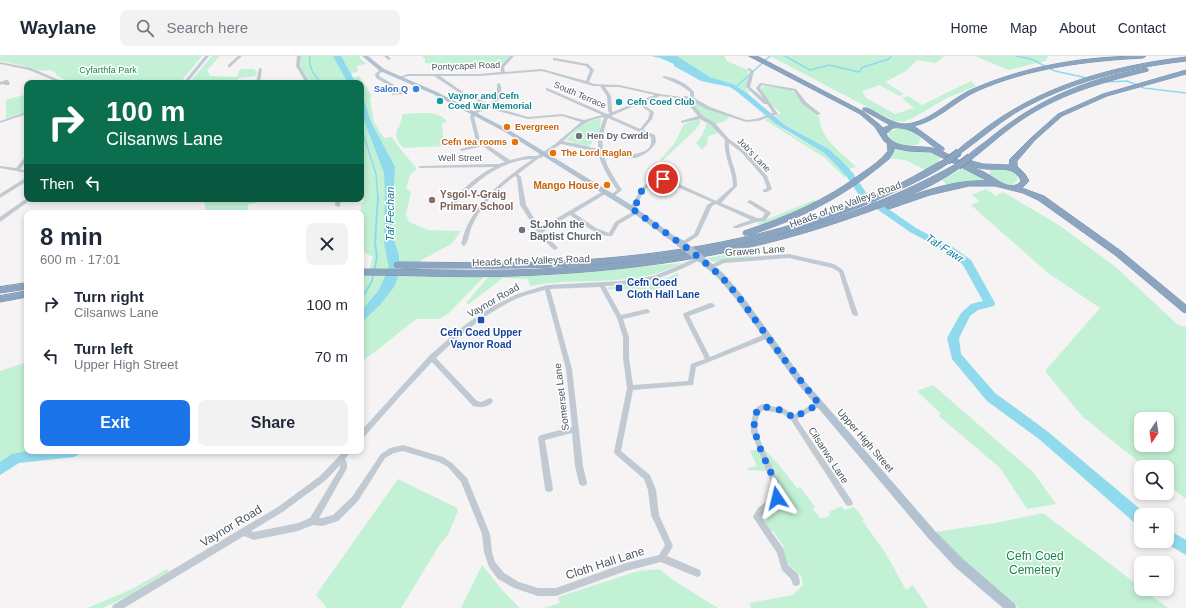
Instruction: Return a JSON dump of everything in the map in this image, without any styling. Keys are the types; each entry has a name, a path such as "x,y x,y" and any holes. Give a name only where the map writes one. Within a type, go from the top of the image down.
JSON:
{"highway":[{"path":"752,56 896,125 905,126 919,131 926,139 966,162 990,167 1004,166 1016,170"},
{"path":"761,56 866,116 878,126 890,143 902,148 918,148 939,152 988,177 998,185"},
{"path":"905,126 919,124 974,90 1028,71 1060,64 1143,56"},
{"name":"Heads of the Valleys Road","path":"364,272 564,264 633,258 705,247 765,235 818,218 877,196 928,172 947,161 1013,112 1069,83 1133,66 1186,59"},
{"name":"Heads of the Valleys Road","path":"364,266 440,268 512,273 609,268 701,255 791,235 800,235 826,226 938,178 958,166 1024,116 1082,87 1117,76 1186,64"},
{"path":"1186,72 1105,95 1060,115 1046,126 1013,161 1013,167 1024,177 1025,181 1041,198 1118,253 1186,310"},
{"path":"883,134 887,128 896,125"},
{"path":"918,148 924,145 926,139"},
{"path":"705,247 711,242 777,224 820,205 849,188 887,157 891,151 890,143"},
{"path":"988,177 986,172 990,167"},
{"path":"1011,188 1021,186 1025,181"},
{"path":"826,226 950,188 978,183 1011,188 1041,198"},
{"path":"0,290 24,286"},
{"path":"0,298 24,294"}],"main road":[{"name":"Upper High Street","path":"365,56 382,70 503,129 542,156 633,210 682,243 711,267 738,296 819,404 950,555 1011,608"}],"street":[{"path":"187,80 207,56"},
{"path":"229,66 240,56"},
{"path":"299,56 298,66 305,80"},
{"path":"503,73 502,67 512,56"},
{"path":"554,59 588,65 592,70 587,83"},
{"path":"0,63 30,69 57,80"},
{"path":"664,77 686,86 692,92 692,99 708,108 746,120 774,115 776,112 748,88 752,71 748,69"},
{"path":"258,80 260,70"},
{"path":"382,70 377,74 377,77 399,88 400,93 393,94"},
{"name":"Pontycapel Road","path":"400,78 408,75 503,73 542,70 602,86 632,88 660,95 692,99"},
{"path":"435,75 488,106 528,118 562,115 584,121"},
{"path":"769,105 758,88 762,84 795,90 804,103 819,114"},
{"path":"498,86 500,95 498,101 474,114 472,117 478,142 509,162"},
{"path":"602,86 609,96 610,111 612,113"},
{"name":"South Terrace","path":"547,89 641,130"},
{"path":"464,244 470,223 477,209 493,192 515,174 560,142 584,121 607,115 660,95"},
{"name":"Job's Lane","path":"684,97 701,117 713,124 727,140 744,152 765,177 770,189 765,190"},
{"path":"627,157 644,153 653,145 653,136 641,130 650,119 652,112 639,103"},
{"path":"0,122 24,114"},
{"path":"540,231 570,213 608,194 620,190 607,172 601,159 600,134 607,115"},
{"path":"683,122 701,117"},
{"path":"682,243 696,235 710,204 717,202 735,186 725,147 727,140"},
{"path":"560,142 600,151"},
{"path":"462,150 482,145"},
{"path":"451,206 477,179 500,166 516,159 542,156"},
{"path":"17,170 24,162"},
{"name":"Well Street","path":"420,167 500,166"},
{"path":"0,167 24,171"},
{"path":"515,174 519,177 523,205 540,231 555,248"},
{"path":"570,213 600,232 610,235 618,223 633,210 644,188 664,178 756,220"},
{"path":"0,196 24,180"},
{"path":"0,220 26,202"},
{"path":"736,227 756,220 763,220 768,213 750,202"},
{"name":"Grawen Lane","path":"711,267 723,262 789,256 834,266 840,270 843,277 854,314"},
{"name":"Vaynor Road","path":"364,433 432,358 452,339 486,314 524,293 547,287 647,280 674,271 700,258"},
{"path":"601,284 603,291 620,318 626,337 626,358 630,388 617,452 644,473 651,485 655,515 669,546 661,558 697,573"},
{"name":"Somerset Lane","path":"547,287 569,369 578,466 583,483"},
{"path":"708,359 686,315 712,305"},
{"path":"620,318 647,311"},
{"path":"630,388 691,383 693,366 767,336"},
{"path":"432,358 472,402 482,405 490,401"},
{"path":"796,582 795,577 785,567 780,551 757,517 761,510 775,502 777,487 754,428 758,410 762,407 785,412 793,418 819,404"},
{"name":"Cilsanws Lane","path":"793,418 849,503"},
{"path":"549,488 542,438 575,429"},
{"name":"Cloth Hall Lane","path":"313,521 322,522 335,518 355,499 374,466 383,456 392,450 403,448 435,457 450,465 464,480 486,534 488,552 492,564 501,576 517,585 538,592 556,592 626,566 661,558"},
{"name":"Vaynor Road","path":"116,608 244,532 305,492 323,478 345,454"},
{"path":"244,532 254,536 313,521 344,468 343,462 340,460"}],"green space":[{"name":"Cyfarthfa Park","path":"0,56 202,56 182,80 66,80 57,76 53,71 42,71 0,61"},
{"path":"212,56 220,56 207,70 210,76 237,77 240,69 255,69 255,71 257,71 256,76 238,78 238,80 192,80"},
{"path":"301,56 359,56 363,62 368,63 357,66 358,72 351,73 353,78 359,76 362,80 309,80 301,68"},
{"path":"422,56 510,56 503,63 472,65 425,63 425,59"},
{"path":"677,56 724,56 727,61 748,70 746,89 750,92 747,93 733,84 710,77"},
{"path":"770,56 944,56 936,63 917,60 906,71 885,82 904,94 899,96 880,85 862,91 866,98 895,114 914,108 902,98 908,96 922,105 971,81 976,86 947,98 911,119 903,122 894,121"},
{"path":"975,56 1048,56 1046,61 1008,70"},
{"path":"364,84 372,96 370,99 374,122 384,138 392,137 417,169 410,175 406,188 411,192 406,214 409,222 428,230 461,231 451,244 421,260 417,275 548,275 682,263 664,271 626,279 549,283 530,286 528,279 503,278 469,304 466,303 488,277 484,277 449,313 439,319 416,319 364,359 364,276 368,275 373,257 364,251 364,210 361,210 361,203 364,202"},
{"path":"764,86 788,89 794,92 801,102 820,118 820,125 827,139 856,167 849,169 829,149 786,126 775,116 781,113 765,96 761,88"},
{"path":"24,95 24,113 6,119 6,100"},
{"path":"687,99 730,116 725,121 716,124 702,115"},
{"path":"427,113 439,115 444,118 447,122 443,123 442,126 444,146 404,148 398,142 396,135 397,129 400,127 403,114"},
{"path":"601,118 600,130 589,147 573,144 574,142 566,140 582,124"},
{"path":"768,118 789,133 824,153 848,176 844,177 825,158 765,120"},
{"path":"697,119 701,121 696,129 662,161 660,160 674,144 684,124"},
{"path":"707,123 715,128 718,133 708,136 707,145 702,150 696,143 702,135"},
{"path":"900,128 913,131 921,138 919,143 911,146 903,146 895,143 889,137 889,132"},
{"path":"896,148 931,153 943,157 938,160 940,162 926,170 905,160 888,158 894,153"},
{"path":"1002,167 1017,173 1017,181 1011,186 993,180 989,175 991,169"},
{"path":"963,168 979,175 990,183 948,186 942,180"},
{"path":"986,189 996,196 1003,192 1059,225 1117,268 1178,325 1186,327 1186,499 1174,490 1174,460 1136,460 1083,417 1045,371 1100,308 1048,273 971,205 980,201 972,195"},
{"path":"814,200 817,203 790,215 760,225 758,223"},
{"path":"204,202 256,202 248,204 247,210 206,210"},
{"path":"747,251 751,257 714,262 707,258"},
{"path":"678,273 679,276 670,286 653,290 607,289 609,287 662,280"},
{"path":"24,363 24,454 79,454 19,462 0,473 0,371"},
{"path":"933,385 1033,472 1056,504 1027,509 1000,468 939,416 941,414 917,391"},
{"path":"763,448 797,488 800,487 815,507 813,509 820,518 825,518 830,515 829,512 841,506 845,510 854,507 864,519 862,520 886,554 906,590 913,585 928,608 751,608 749,603 793,595 803,585 801,576 788,564 782,550 784,547 773,531 767,531 760,516 772,508 780,500 782,492"},
{"path":"759,449 767,471 748,470 747,468 757,466 750,451"},
{"path":"398,479 457,508 458,511 448,535 440,544 401,608 327,608 316,595"},
{"name":"Cefn Coed Cemetery","path":"1043,513 1134,582 1134,596 1152,596 1168,608 1018,608 964,561 935,532 995,523"},
{"path":"482,565 504,592 520,608 461,608"},
{"path":"167,569 169,571 132,594 103,608 87,608 132,589"},
{"path":"659,569 676,582 718,608 543,608 560,603 558,597 638,571"}],"water":[{"path":"333,56 341,56 354,80 346,80"},
{"path":"651,56 677,56 710,77 733,84 747,93 786,126 829,149 849,169 843,171 824,153 776,124 730,87 701,81 674,66 674,64"},
{"path":"364,100 371,122 395,167 391,230 399,256 399,275 394,287 380,305 364,320 364,308 379,290 389,268 384,242 384,173 364,120"}],"waterway":[{"path":"310,56 311,67 319,80"},
{"path":"736,87 770,56"},
{"path":"785,56 810,70 829,65 859,72 863,67 889,59 891,56"},
{"path":"1016,56 1031,59 1055,71 1087,78"},
{"path":"1105,82 1127,81 1144,88 1186,93"},
{"path":"364,136 376,174 378,198"},
{"name":"Taf Fawr","path":"835,159 850,175 864,196 913,230 951,250 967,263 990,303 975,307 966,313 953,338 956,356 991,397 1043,435 1134,513"},
{"path":"364,295 372,281 377,257 375,243 378,198"},
{"name":"Taf Fechan","path":"0,469 17,458 50,454"},
{"name":"Taf Fawr","path":"1174,540 1186,548"}],"place":[{"name":"Salon Q","path":"416,89"},
{"name":"Vaynor and Cefn Coed War Memorial","path":"440,101"},
{"name":"Cefn Coed Club","path":"619,102"},
{"name":"Evergreen","path":"507,127"},
{"name":"Hen Dy Cwrdd","path":"579,136"},
{"name":"Cefn tea rooms","path":"515,142"},
{"name":"The Lord Raglan","path":"553,153"},
{"name":"Mango House","path":"607,185"},
{"name":"Ysgol-Y-Graig Primary School","path":"432,200"},
{"name":"St.John the Baptist Church","path":"522,230"},
{"name":"Cefn Coed Cloth Hall Lane","path":"619,288"},
{"name":"Cefn Coed Upper Vaynor Road","path":"481,320"}],"route":[{"path":"663,179 644,188 638,202 631,208 682,244 721,276 738,296 800,381 819,404 793,418 785,412 771,408 762,407 758,410 754,424 754,432 777,487 777,498"}]}
